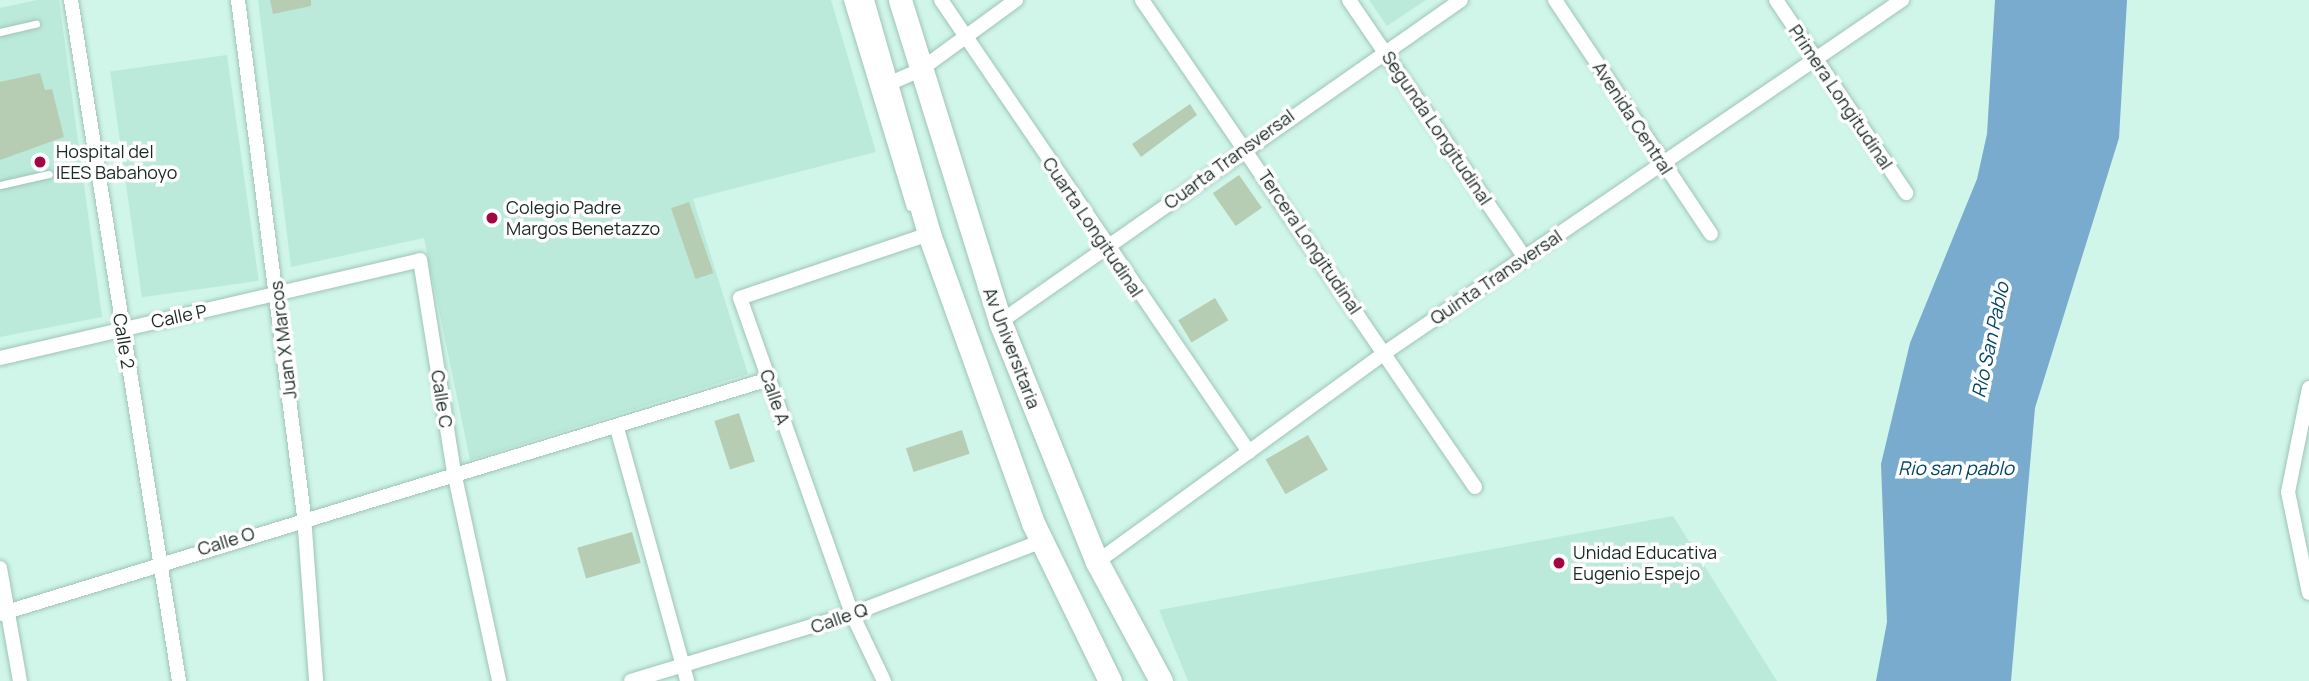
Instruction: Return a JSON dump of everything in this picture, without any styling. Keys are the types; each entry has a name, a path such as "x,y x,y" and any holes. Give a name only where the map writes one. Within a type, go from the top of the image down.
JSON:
{"highway":[{"path":"862,0 924,234 1042,541 1110,681"},
{"name":"Av Universitaria","path":"900,0 1000,322 1097,562 1161,681"}],"street":[{"name":"Calle 2","path":"71,0 158,562 179,681"},
{"name":"Juan X Marcos","path":"239,0 304,516 316,681"},
{"name":"Cuarta Longitudinal","path":"941,0 1107,249 1249,452"},
{"path":"884,86 920,70 1016,0"},
{"name":"Tercera Longitudinal","path":"1142,0 1386,352 1475,487"},
{"name":"Segunda Longitudinal","path":"1349,0 1524,257"},
{"name":"Cuarta Transversal","path":"1000,322 1107,249 1245,146 1461,0"},
{"name":"Avenida Central","path":"1555,0 1712,234"},
{"name":"Primera Longitudinal","path":"1776,0 1906,193"},
{"name":"Quinta Transversal","path":"1097,562 1386,352 1902,0"},
{"name":"Calle A","path":"884,681 852,614 740,298 924,234"},
{"name":"Calle C","path":"277,295 420,260 454,472 499,681"},
{"name":"Calle P","path":"0,358 122,328 277,295"},
{"name":"Calle O","path":"5,613 304,516 617,428 769,379"},
{"path":"2309,388 2288,492 2309,593"},
{"path":"617,428 684,675"},
{"name":"Calle Q","path":"631,681 684,675 1042,541"},
{"path":"0,568 5,613 20,681"}],"lane":[{"path":"847,0 924,234"},
{"path":"0,32 36,24"},
{"path":"0,185 49,174"}],"shaded area":[{"name":"Hospital del IEES Babahoyo","path":"37,0 59,0 102,317 0,337 0,8"},
{"name":"Colegio Padre Margos Benetazzo","path":"258,0 831,0 876,152 693,199 748,374 470,460 424,238 291,267"},
{"path":"1369,0 1426,0 1387,26"},
{"path":"227,55 259,281 142,297 110,71"},
{"name":"Unidad Educativa Eugenio Espejo","path":"1673,516 1777,681 1188,681 1159,610"}],"water":[{"name":"Rio san pablo","path":"1995,0 2127,0 2119,138 2035,408 2011,681 1876,681 1887,622 1881,464 1910,343 1977,179 1987,134"}],"building":[{"path":"270,0 311,0 311,6 273,14"},
{"path":"40,73 45,90 52,89 64,137 0,160 0,82"},
{"path":"1190,104 1197,115 1141,157 1132,144"},
{"path":"1239,175 1262,208 1236,226 1213,193"},
{"path":"689,202 713,273 695,279 671,208"},
{"path":"1215,298 1228,320 1192,342 1178,320"},
{"path":"739,413 755,462 730,470 714,421"},
{"path":"962,430 970,454 914,472 906,448"},
{"path":"1308,435 1328,470 1286,494 1266,460"},
{"path":"632,532 641,563 586,578 577,548"}],"place":[{"name":"Hospital del IEES Babahoyo","path":"40,162"},
{"name":"Colegio Padre Margos Benetazzo","path":"492,218"},
{"name":"Unidad Educativa Eugenio Espejo","path":"1559,563"}],"water label":[{"name":"Río San Pablo","path":"1991,340"}]}
